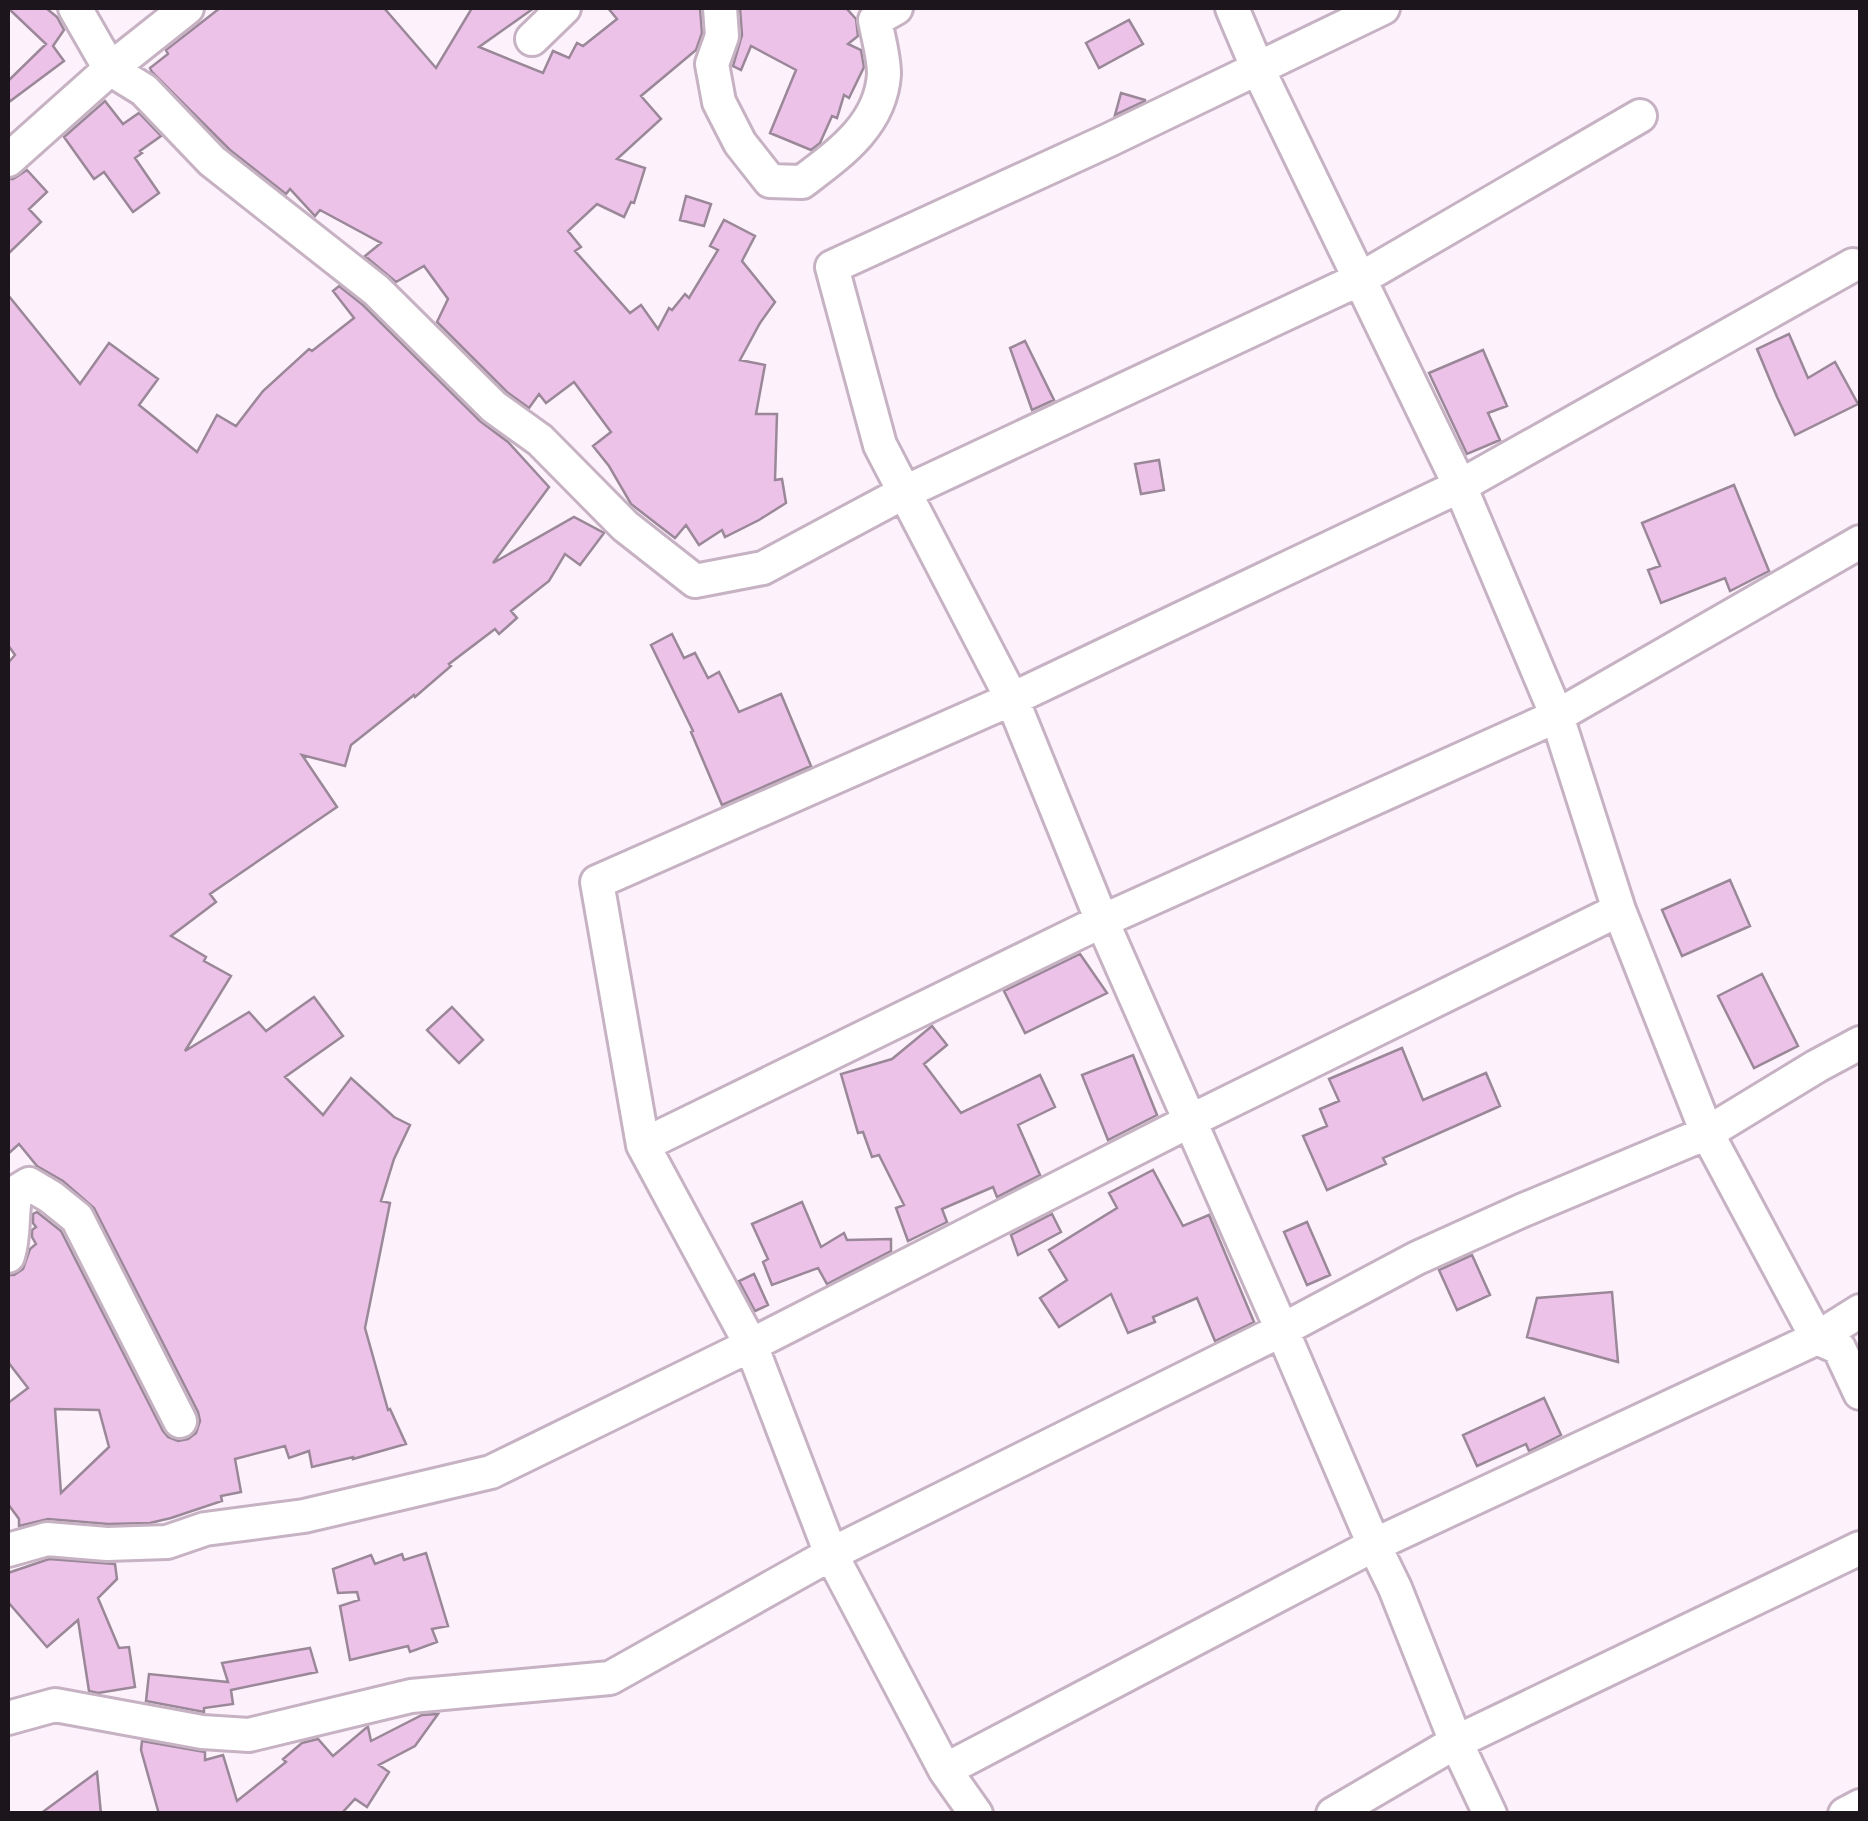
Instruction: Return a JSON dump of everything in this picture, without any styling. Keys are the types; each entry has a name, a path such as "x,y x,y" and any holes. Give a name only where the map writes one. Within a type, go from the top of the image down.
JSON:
{"street":[{"path":"75,8 110,69 144,90 212,161 376,290 494,407 540,440 625,526 695,582 764,568 903,493 1360,279 1640,116"},
{"path":"8,160 186,8"},
{"path":"532,39 564,8"},
{"path":"720,8 722,36 712,64 718,102 740,143 770,181 802,182 839,153 868,123 881,98 884,70 875,20 896,8"},
{"path":"1232,8 1460,486 1557,716 1619,910 1707,1133 1817,1338 1838,1348 1860,1393"},
{"path":"1383,8 832,266 880,445 1012,698 1102,921 1490,1814"},
{"path":"976,1814 945,1770 831,1554 751,1345 643,1145 596,882 1012,698 1460,486 1858,269"},
{"path":"643,1145 1102,921 1557,716 1860,542"},
{"path":"8,1550 47,1539 107,1544 167,1542 205,1529 304,1516 491,1472 1619,910"},
{"path":"8,1718 55,1705 202,1732 249,1735 412,1696 610,1678 831,1554 1282,1330 1417,1258 1707,1133 1860,1043"},
{"path":"8,1256 16,1192 29,1184 77,1218 180,1422"},
{"path":"945,1770 1374,1545 1817,1338 1860,1311"},
{"path":"1333,1814 1456,1742 1860,1548"},
{"path":"1844,1814 1860,1806"}],"building":[{"path":"8,8 46,8 64,30 53,46 64,61 9,102 8,81 46,44"},
{"path":"220,8 384,8 436,68 472,8 534,8 479,47 543,73 553,51 569,58 577,43 583,46 617,19 608,8 700,8 702,33 696,50 641,96 661,119 617,159 645,168 634,203 631,202 624,217 597,204 568,231 581,247 575,251 630,313 641,305 658,329 669,308 672,310 685,294 689,298 718,250 710,246 724,220 755,236 742,261 775,302 740,360 765,365 756,414 777,414 775,480 782,479 786,503 725,537 722,530 699,545 686,525 675,538 631,504 593,446 611,432 574,382 546,403 539,394 529,408 507,392 437,322 448,299 424,266 396,282 365,256 381,243 320,210 315,216 290,189 286,194 230,150 152,72 150,68 168,54 166,50"},
{"path":"740,8 846,8 856,19 858,36 848,44 861,50 864,67 849,98 844,95 837,118 832,116 820,143 811,150 770,133 796,70 751,46 741,70 733,66 742,35"},
{"path":"1129,20 1143,44 1099,68 1086,43"},
{"path":"1121,93 1145,100 1145,101 1115,115"},
{"path":"105,101 123,124 139,113 161,136 135,158 159,193 133,212 104,172 94,179 64,137"},
{"path":"27,170 47,192 29,209 41,222 8,254 8,179"},
{"path":"686,196 711,204 704,226 680,220"},
{"path":"339,286 363,305 480,421 508,442 549,487 493,563 574,517 604,533 580,565 565,554 549,581 511,611 517,618 499,634 495,629 351,745 345,766 302,755 337,807 210,894 216,902 171,936 231,976 185,1051 249,1012 266,1031 314,997 343,1036 285,1077 323,1115 351,1078 394,1117 410,1125 381,1201 390,1203 365,1328 388,1410 406,1444 312,1467 309,1451 289,1458 285,1446 235,1459 241,1492 150,1523 48,1519 19,1526 19,1519 8,1504 8,1403 28,1388 8,1362 8,1275 23,1269 30,1249 36,1244 32,1237 36,1227 33,1214 37,1212 61,1231 163,1431 178,1441 188,1439 196,1433 200,1421 94,1208 63,1181 37,1166 19,1144 8,1154 8,663 15,655 8,645 8,295 80,384 109,343 158,379 139,405 197,452 217,415 236,426 263,391 309,349 312,351 354,318 333,291","holes":["55,1409 99,1410 109,1447 61,1493"]},
{"path":"1789,334 1808,378 1835,362 1858,404 1795,435 1757,349"},
{"path":"1025,341 1054,400 1032,410 1010,348"},
{"path":"1483,350 1507,406 1488,413 1500,440 1467,454 1429,373"},
{"path":"1159,460 1164,490 1141,494 1135,464"},
{"path":"1734,485 1769,571 1730,591 1725,578 1661,603 1648,570 1660,566 1642,523"},
{"path":"672,634 684,658 695,653 708,678 719,672 739,712 781,694 811,766 722,805 693,731 651,645"},
{"path":"1730,880 1750,926 1682,956 1662,910"},
{"path":"1080,954 1107,993 1025,1033 1004,991"},
{"path":"1762,974 1798,1046 1754,1068 1718,996"},
{"path":"452,1007 483,1040 459,1063 427,1030"},
{"path":"932,1026 947,1045 924,1064 961,1113 1040,1075 1055,1107 1018,1125 1040,1175 997,1197 993,1187 942,1209 947,1222 908,1241 896,1208 904,1205 879,1155 872,1157 863,1132 858,1133 841,1074 892,1059"},
{"path":"1402,1048 1423,1100 1486,1073 1500,1106 1383,1158 1386,1164 1327,1190 1303,1136 1327,1126 1320,1109 1339,1101 1329,1079"},
{"path":"1133,1055 1157,1115 1108,1140 1082,1075"},
{"path":"1153,1170 1183,1226 1209,1215 1254,1322 1215,1341 1197,1298 1128,1333 1111,1294 1059,1327 1040,1298 1067,1280 1049,1250 1117,1208 1109,1193"},
{"path":"802,1202 821,1247 844,1233 847,1240 891,1239 891,1251 827,1284 818,1268 772,1285 763,1262 768,1259 752,1224"},
{"path":"1052,1214 1061,1232 1018,1255 1011,1235"},
{"path":"1307,1222 1330,1275 1307,1285 1284,1232"},
{"path":"1472,1255 1490,1295 1457,1310 1439,1270"},
{"path":"754,1274 768,1305 755,1311 739,1281"},
{"path":"1612,1292 1618,1362 1527,1337 1537,1298"},
{"path":"1544,1398 1561,1435 1529,1451 1526,1444 1477,1466 1463,1435"},
{"path":"426,1553 448,1626 432,1629 437,1642 410,1652 408,1646 350,1660 340,1606 359,1600 357,1592 338,1593 333,1569 371,1555 375,1564 402,1554 404,1560"},
{"path":"49,1559 115,1564 117,1579 98,1598 119,1648 129,1647 135,1687 89,1691 78,1620 47,1647 8,1602 8,1573"},
{"path":"310,1648 317,1672 231,1690 233,1704 204,1708 204,1712 146,1701 149,1674 228,1682 222,1663"},
{"path":"438,1714 415,1746 379,1765 389,1772 367,1807 355,1799 341,1814 159,1814 141,1750 142,1741 205,1752 205,1760 223,1755 237,1801 286,1762 283,1759 302,1743 318,1739 333,1756 368,1727 371,1741 422,1715"},
{"path":"97,1772 101,1814 40,1814"}]}
